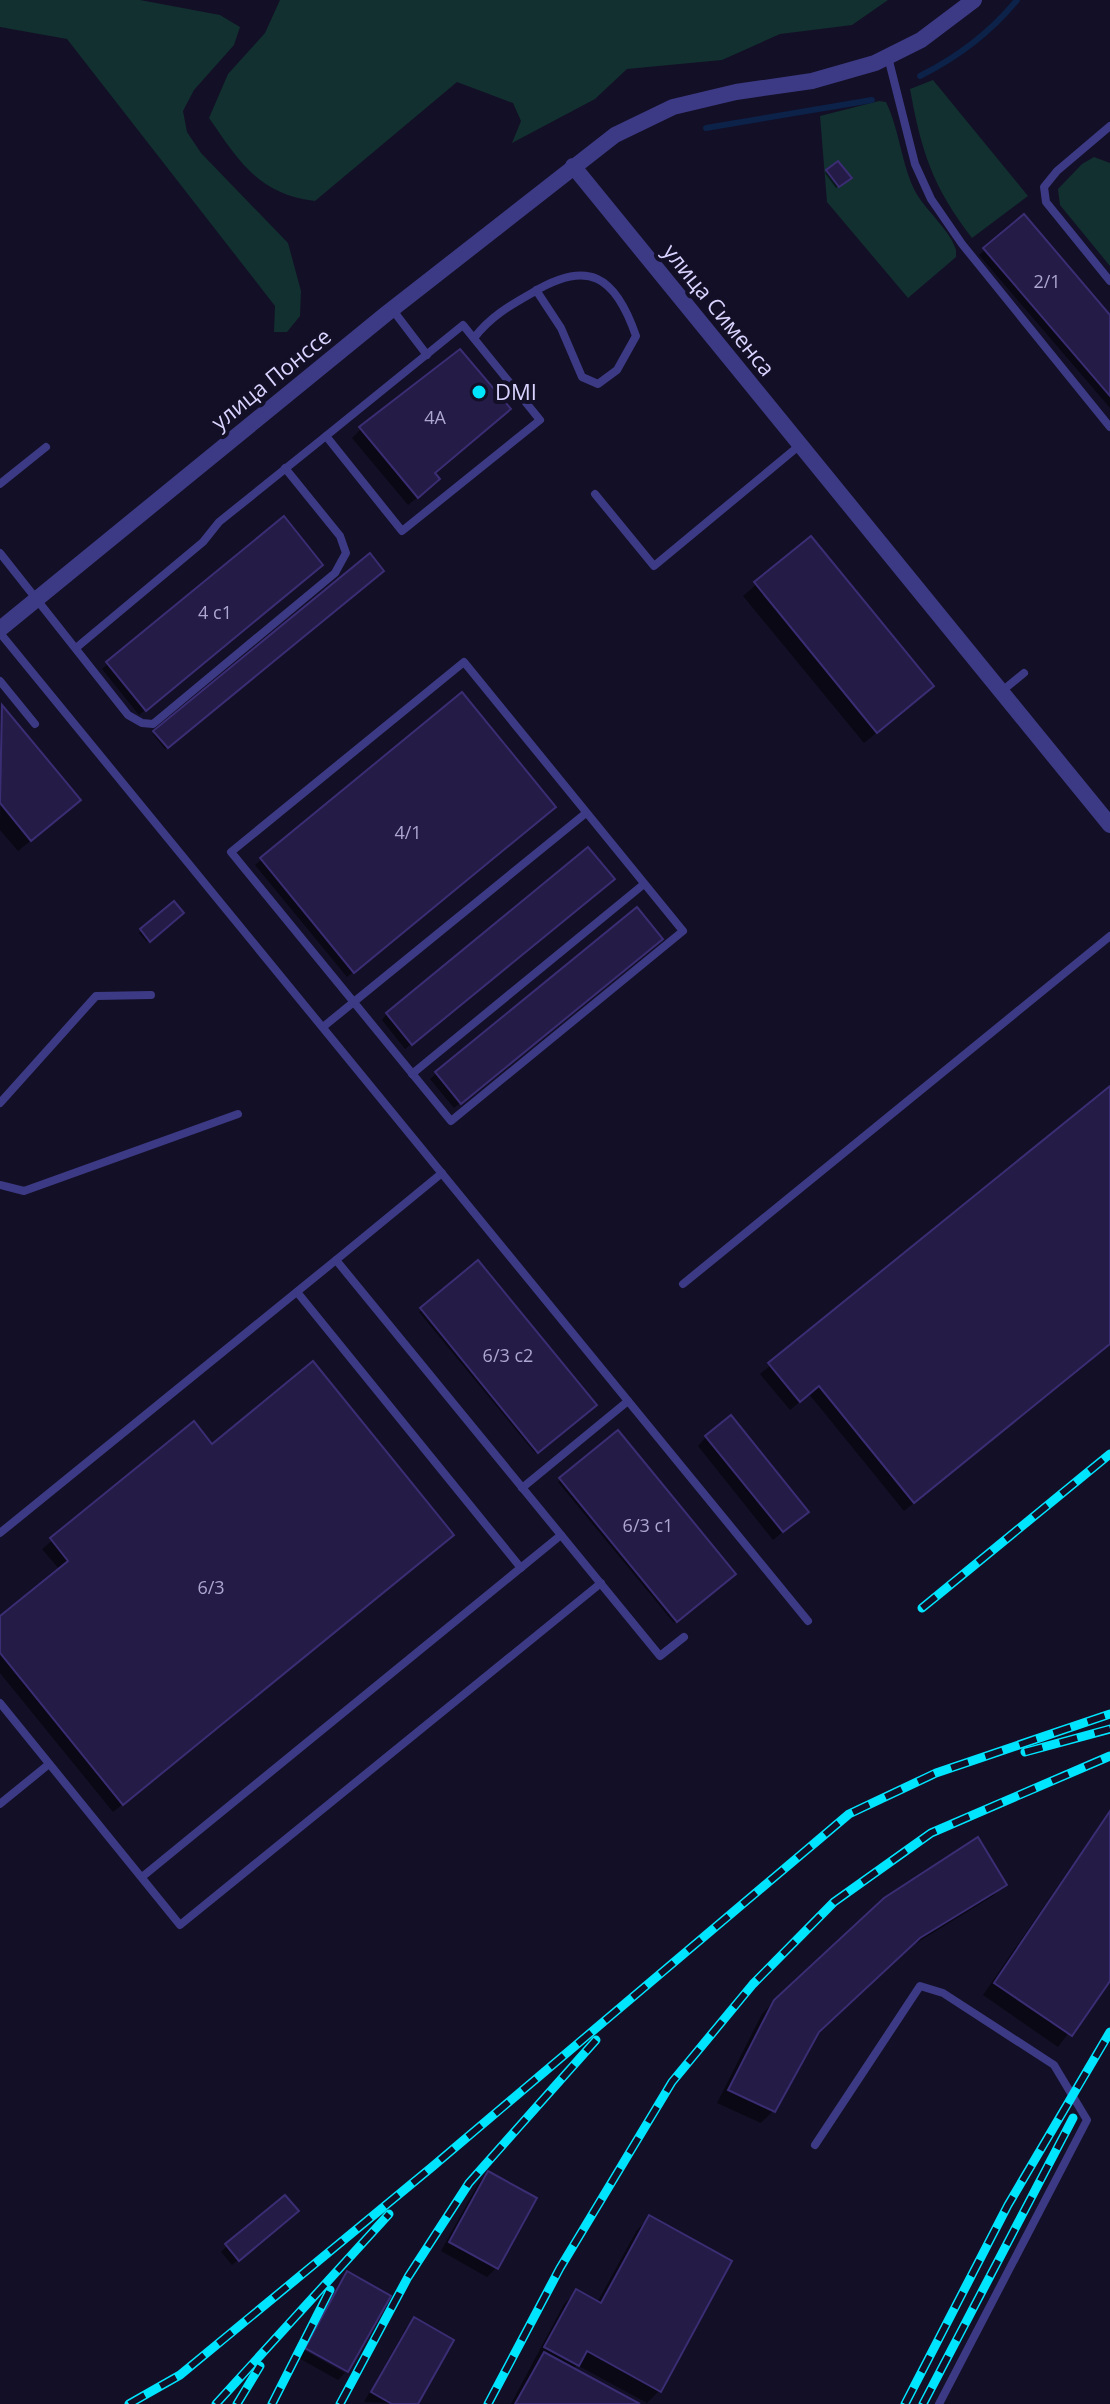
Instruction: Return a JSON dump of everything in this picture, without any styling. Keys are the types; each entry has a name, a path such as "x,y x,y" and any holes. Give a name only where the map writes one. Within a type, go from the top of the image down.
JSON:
{"street":[{"path":"573,166 615,135 673,107 736,92 812,81 888,57 921,40 974,0"},
{"name":"улица Понссе","path":"0,631 392,309 573,166"},
{"name":"улица Сименса","path":"573,166 1110,825"}],"lane":[{"path":"888,57 915,164 931,199 962,244 1110,427"},
{"path":"1110,126 1057,171 1044,187 1046,202 1110,281"},
{"path":"474,338 488,319 536,290 574,273 596,277 617,297 628,313 636,336 617,370 598,384 582,377 561,328 536,290"},
{"path":"392,309 427,355"},
{"path":"76,648 285,468 463,325 540,420 402,531 326,436"},
{"path":"595,494 654,566 800,445"},
{"path":"0,484 46,447"},
{"path":"0,553 128,715 142,723 153,724 335,573 346,553 340,536 285,468"},
{"path":"0,631 808,1621"},
{"path":"464,662 586,813 683,931 451,1121 231,852 464,662"},
{"path":"1001,691 1024,673"},
{"path":"0,681 35,724"},
{"path":"323,1027 586,813"},
{"path":"412,1074 644,884"},
{"path":"683,1284 1110,936"},
{"path":"0,1103 96,996 151,995"},
{"path":"0,1185 24,1191 238,1114"},
{"path":"0,1533 442,1173"},
{"path":"336,1260 660,1656 684,1637"},
{"path":"297,1292 521,1568"},
{"path":"522,1488 628,1401"},
{"path":"142,1877 561,1535"},
{"path":"0,1703 180,1925 601,1583"},
{"path":"0,1804 49,1764"},
{"path":"815,2145 920,1986 943,1993 1054,2065 1080,2104 1087,2120 939,2404"}],"green space":[{"path":"0,0 140,0 220,15 240,27 234,45 194,90 183,111 187,132 201,153 288,243 301,291 300,316 287,332 274,332 275,306 67,39 0,27"},
{"path":"280,0 888,0 852,25 780,34 722,60 627,69 595,99 512,143 521,121 513,103 457,82 315,201 295,197 264,183 230,148 209,118 228,74 265,33"},
{"path":"933,80 1028,196 972,238 938,185 919,131 910,89"},
{"path":"879,101 886,102 891,113 916,193 949,235 956,250 956,257 908,298 827,202 820,116"},
{"path":"1094,157 1110,163 1110,266 1060,205 1058,189 1082,164"}],"building":[{"path":"838,161 852,178 839,187 826,170"},
{"path":"1024,214 1110,315 1110,396 983,248"},
{"path":"460,349 511,409 435,473 440,479 418,498 359,427"},
{"path":"284,516 323,565 146,711 106,662"},
{"path":"811,536 934,686 877,733 754,582"},
{"path":"370,553 384,571 168,748 153,731"},
{"path":"462,692 556,807 354,973 260,858"},
{"path":"2,705 81,800 31,841 0,803"},
{"path":"588,847 615,879 412,1045 386,1013"},
{"path":"174,901 184,913 150,942 140,929"},
{"path":"637,907 663,939 461,1104 435,1072"},
{"path":"1110,1086 1110,1344 914,1503 819,1386 800,1402 768,1363"},
{"path":"478,1260 597,1405 538,1453 420,1308"},
{"path":"313,1361 454,1535 123,1805 0,1653 0,1616 68,1561 50,1538 194,1421 212,1444"},
{"path":"731,1415 809,1512 783,1532 705,1436"},
{"path":"618,1430 736,1574 677,1622 559,1478"},
{"path":"1110,1811 1110,1981 1072,2036 994,1983"},
{"path":"978,1837 1007,1885 920,1938 819,2032 775,2112 728,2090 774,2000 884,1898"},
{"path":"488,2171 537,2198 498,2269 449,2242"},
{"path":"285,2195 299,2211 239,2261 225,2244"},
{"path":"649,2215 732,2261 661,2392 587,2351 579,2366 544,2347 576,2289 601,2303"},
{"path":"347,2271 391,2296 348,2372 305,2348"},
{"path":"414,2317 454,2340 418,2404 392,2404 371,2392"},
{"path":"544,2352 640,2404 515,2404"}],"waterway":[{"path":"920,76 973,43 1017,0"},
{"path":"706,128 872,100"}],"railway":[{"path":"922,1608 1110,1454"},
{"path":"129,2404 180,2375 432,2167 849,1814 936,1773 1110,1714"},
{"path":"1025,1752 1110,1729"},
{"path":"488,2404 560,2268 672,2082 753,1984 834,1902 931,1833 1110,1756"},
{"path":"905,2404 1008,2205 1110,2032"},
{"path":"340,2404 408,2277 469,2183 596,2040"},
{"path":"923,2404 1073,2118"},
{"path":"216,2404 389,2214"},
{"path":"272,2404 330,2290"},
{"path":"237,2404 260,2366"}],"place":[{"name":"DMI","path":"479,392"}]}
